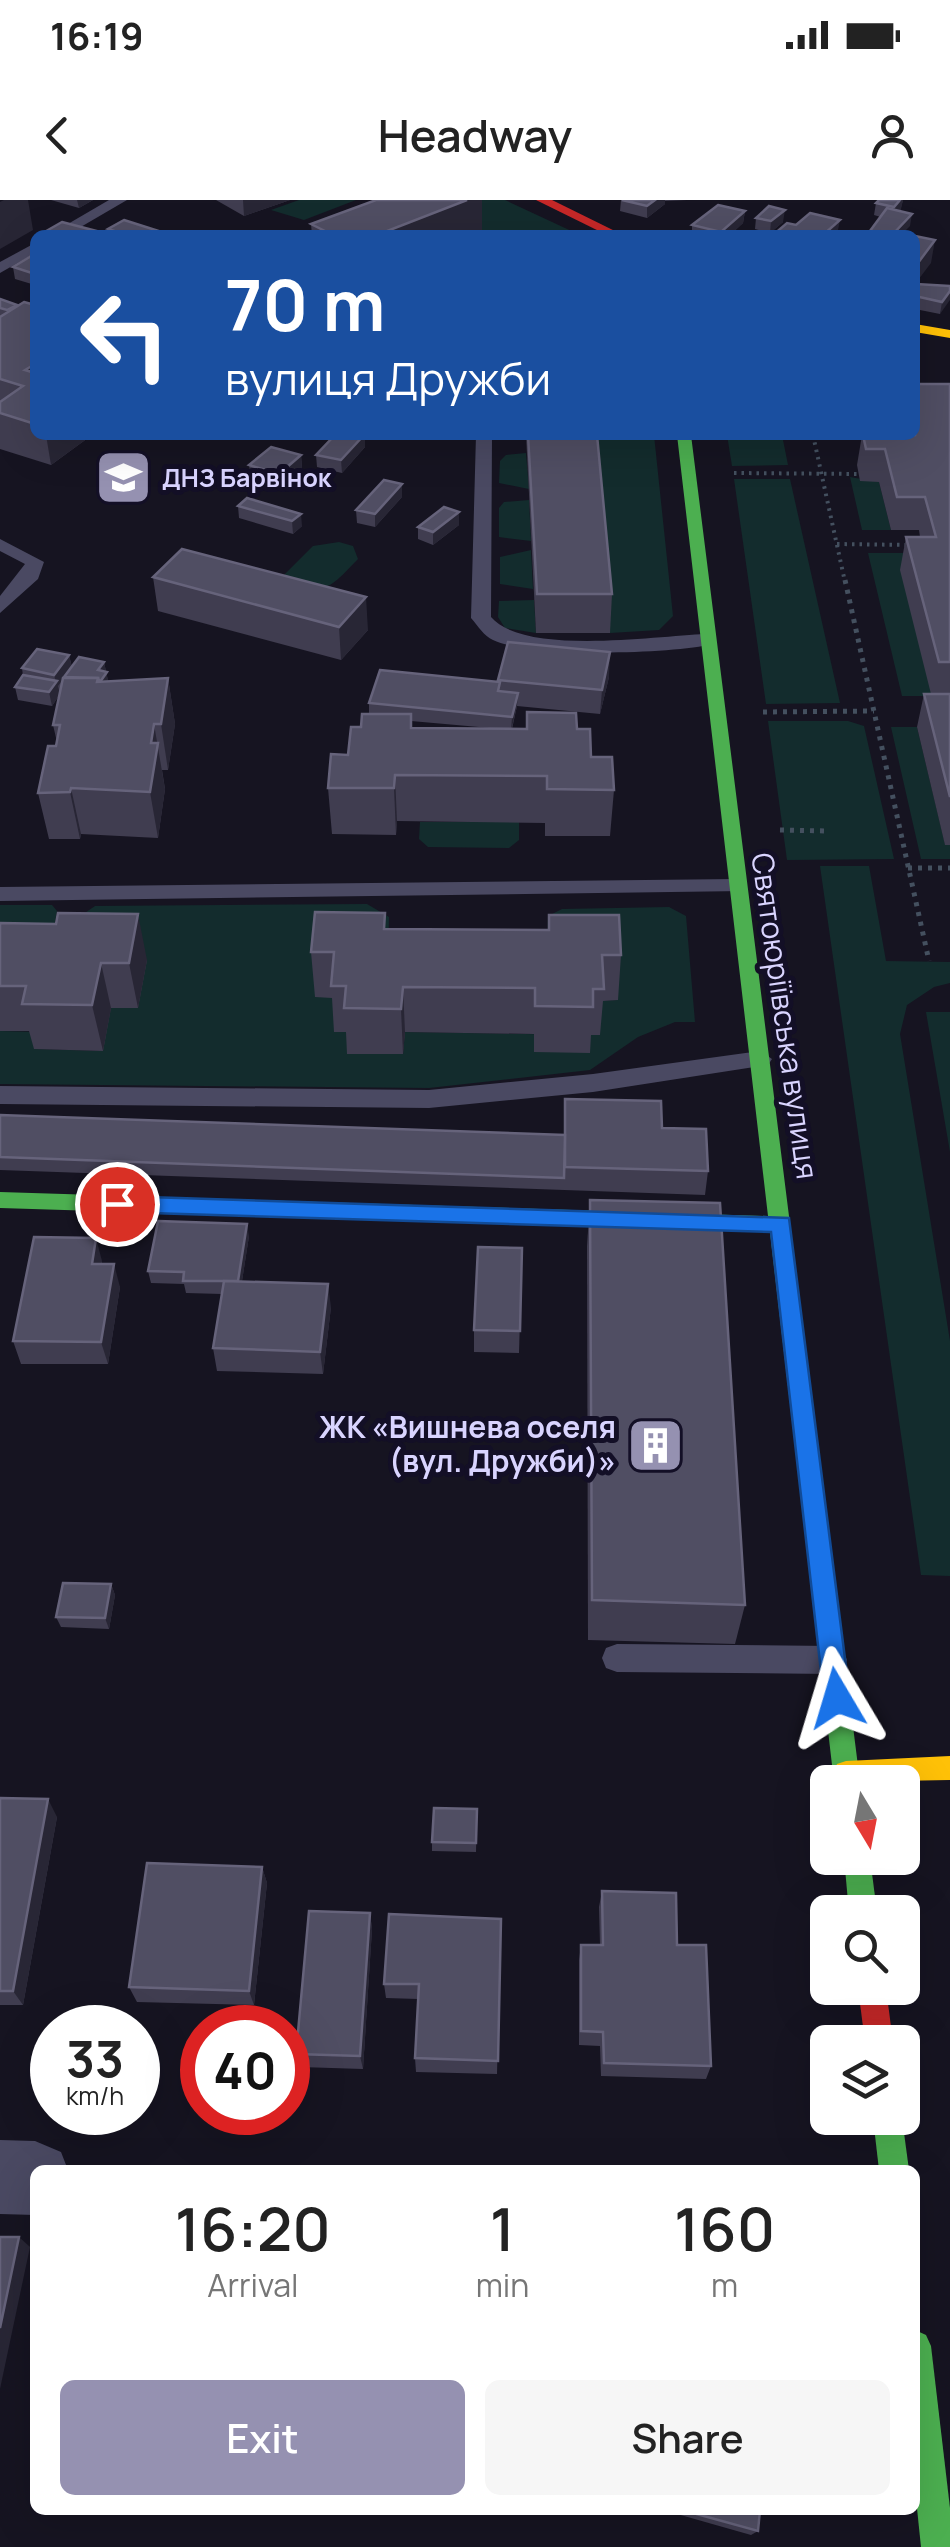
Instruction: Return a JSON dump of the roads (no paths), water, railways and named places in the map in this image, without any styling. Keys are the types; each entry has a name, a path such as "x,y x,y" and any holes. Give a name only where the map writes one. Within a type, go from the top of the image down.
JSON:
{"street":[{"path":"542,200 606,230"},
{"path":"920,329 950,334"},
{"name":"Святоюріївська вулиця","path":"685,440 845,1765"},
{"path":"0,1200 781,1224"},
{"path":"920,1771 950,1768"},
{"path":"890,2135 893,2165"},
{"path":"0,2178 30,2178"},
{"path":"920,2390 938,2547"}],"lane":[{"path":"65,230 120,200"},
{"path":"0,268 30,250"},
{"path":"484,440 481,618 497,635 524,642 561,643 706,640"},
{"path":"0,544 34,562 31,576 0,607"},
{"path":"0,894 736,886"},
{"path":"0,1095 429,1099 594,1084 760,1059"},
{"path":"617,1658 832,1660"}],"place":[{"name":"ДНЗ Барвінок","path":"123,478"},
{"name":"ЖК «Вишнева оселя (вул. Дружби)»","path":"655,1445"}]}
